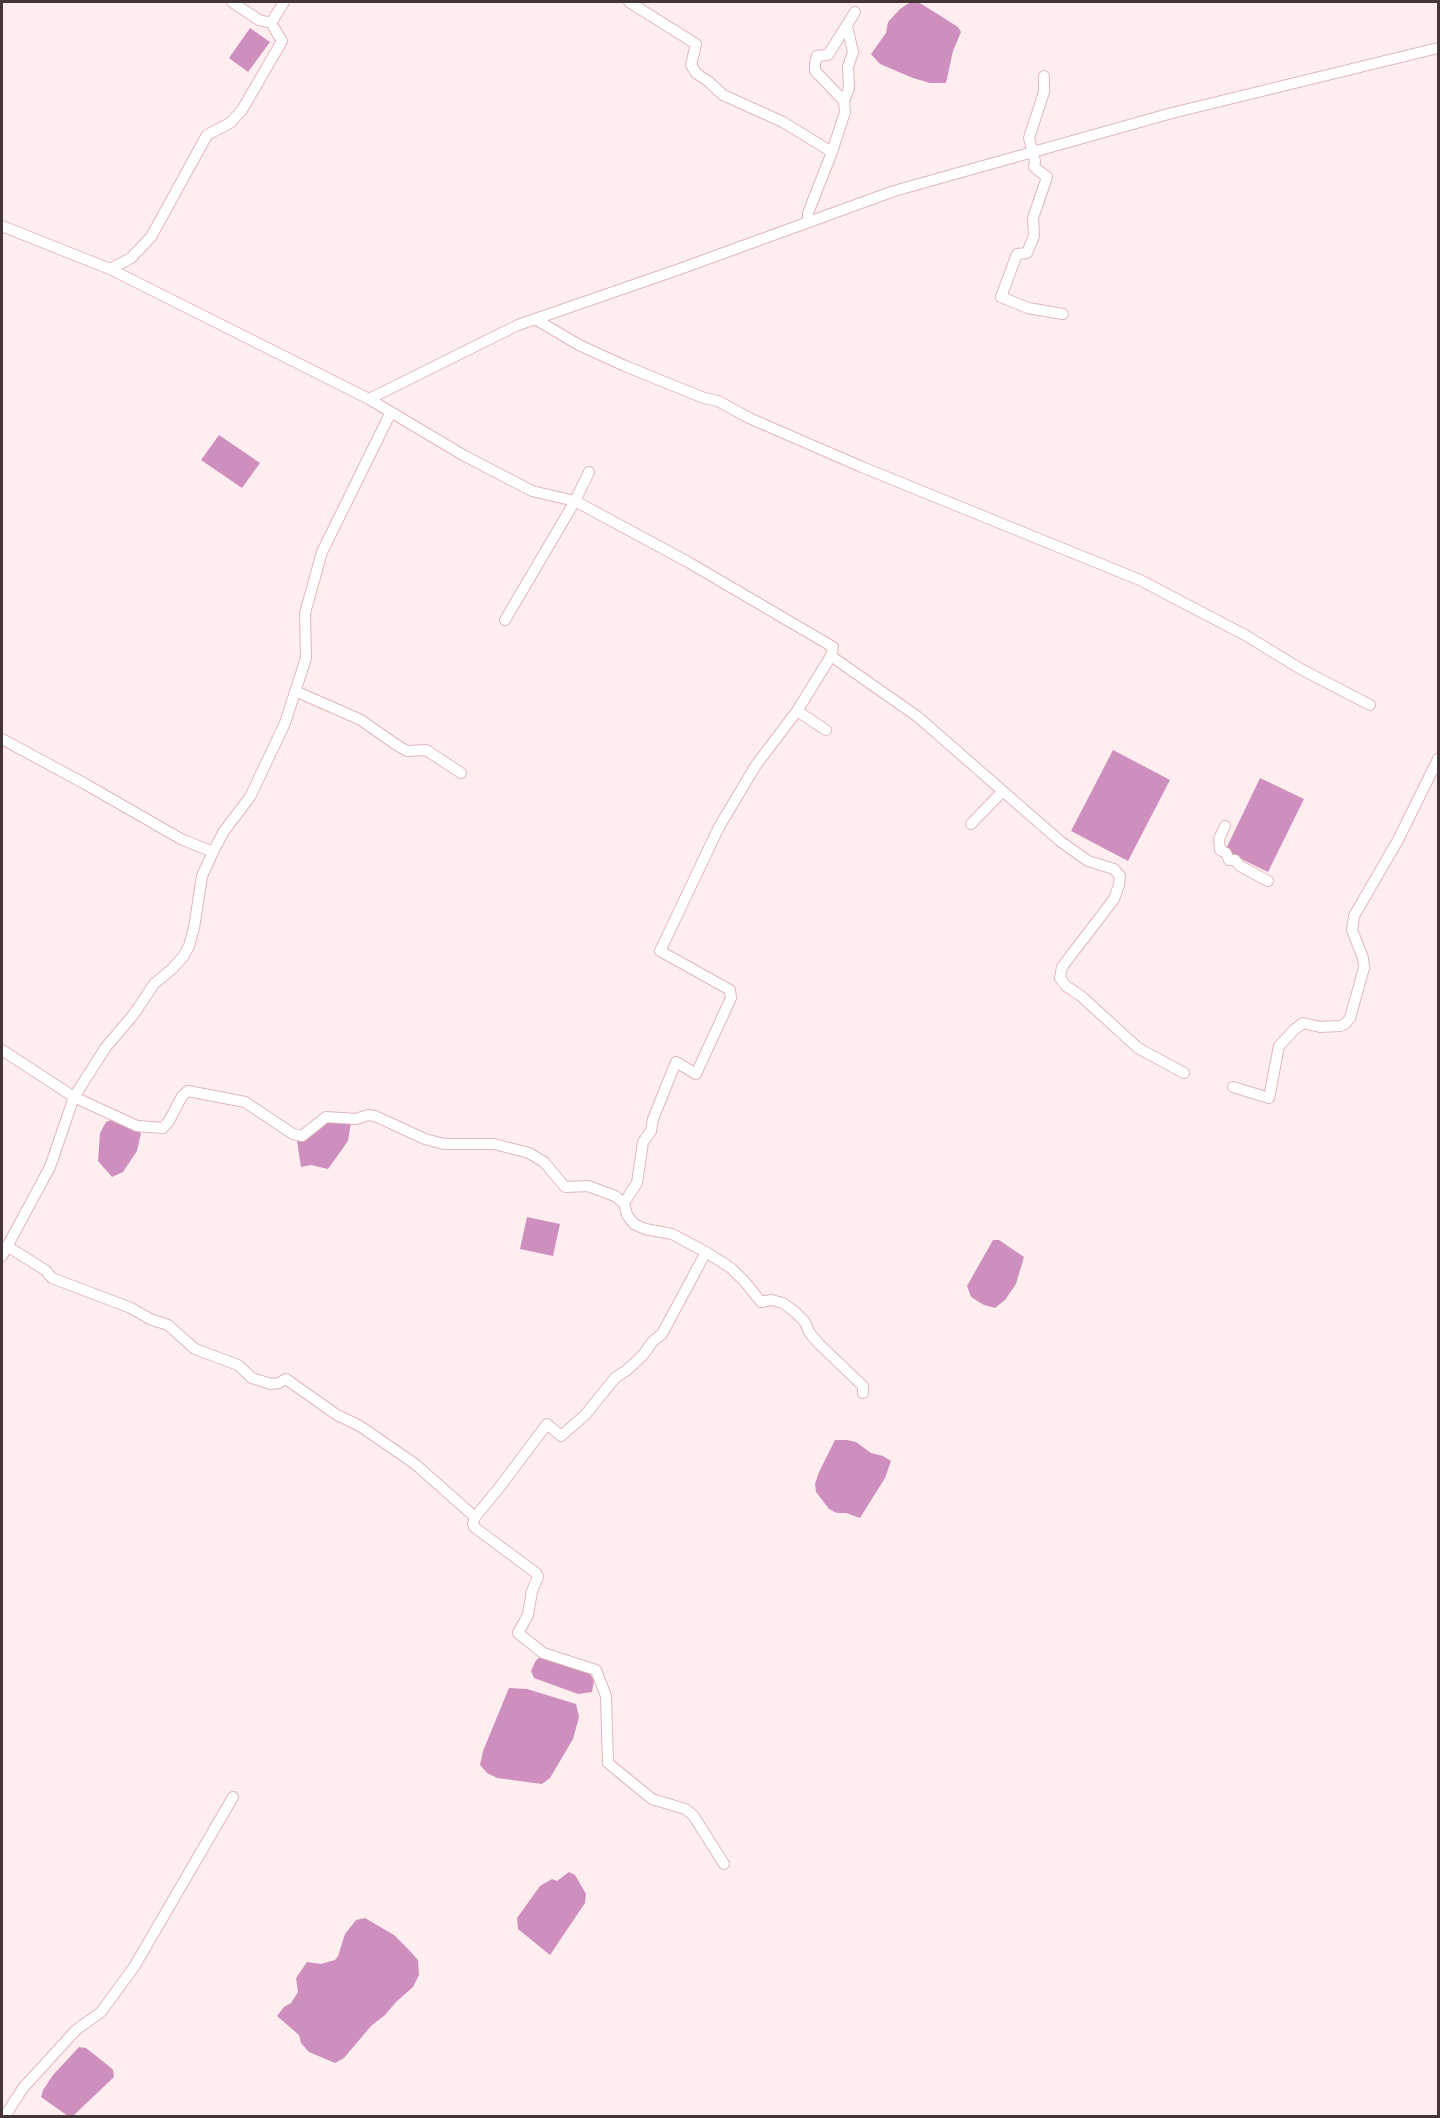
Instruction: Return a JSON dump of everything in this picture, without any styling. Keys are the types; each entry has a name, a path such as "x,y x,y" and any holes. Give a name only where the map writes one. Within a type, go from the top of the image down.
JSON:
{"street":[{"path":"232,2 259,20 271,22"},
{"path":"271,22 284,2"},
{"path":"630,2 696,44 691,64 696,73 723,95 783,122 832,152"},
{"path":"844,101 815,71 815,63 817,56 828,54 855,12"},
{"path":"110,269 131,258 151,237 207,135 230,123 242,110 282,41 271,22"},
{"path":"808,222 808,213 845,112 844,101 849,88 848,67 853,52 848,30 845,29"},
{"path":"369,399 518,325 894,191 1172,113 1438,48"},
{"path":"1044,76 1044,92 1029,138 1035,161 1034,167 1047,177 1033,218 1034,236 1027,253 1017,254 1001,297 1028,308 1063,314"},
{"path":"2,226 110,269 369,399 464,455 532,491 575,501 688,562 833,647 831,656 797,711 756,765 719,827 660,951 730,990 731,999 696,1074 676,1062 653,1119 651,1131 643,1142 637,1183 624,1203"},
{"path":"535,319 579,345 624,366 704,398 718,401 749,418 862,467 1140,580 1245,635 1299,668 1370,705"},
{"path":"391,412 322,552 305,613 306,658 285,723 250,797 224,831 202,876 194,928 186,951 172,969 154,984 134,1014 106,1047 74,1097 50,1167 4,1251 45,1270 52,1278 131,1308 150,1319 168,1325 195,1349 238,1365 252,1378 271,1384 286,1379 415,1464 475,1517"},
{"path":"505,620 575,501 589,472"},
{"path":"831,656 918,717 1069,848 1088,861 1114,869 1120,876 1114,899 1062,967 1060,978 1066,986 1081,996 1138,1047 1184,1074"},
{"path":"295,691 361,720 407,751 426,750 461,773"},
{"path":"797,711 826,730"},
{"path":"2,739 87,784 181,839 213,852"},
{"path":"1233,1087 1269,1098 1279,1046 1294,1030 1303,1023 1320,1027 1340,1026 1350,1018 1364,968 1363,958 1352,930 1354,916 1416,807 1438,759"},
{"path":"971,824 1003,791"},
{"path":"1225,826 1220,839 1220,850 1229,860 1234,860 1240,866 1268,881"},
{"path":"2,1050 74,1097 137,1126 163,1128 182,1096 188,1091 246,1102 293,1134 302,1136 326,1117 356,1119 368,1115 375,1116 424,1139 444,1143 494,1144 529,1153 544,1162 565,1187 588,1186 615,1196 624,1203 627,1215 634,1224 672,1234 706,1252 731,1268 761,1302 771,1300 795,1312 806,1322 809,1332 819,1344 863,1386 863,1393"},
{"path":"706,1252 662,1334 627,1370 615,1378 585,1415 561,1436 547,1424 500,1488 475,1517 474,1527 536,1573 538,1577 532,1591 528,1615 518,1633 543,1653 596,1670 606,1696 608,1763 652,1799 685,1809 693,1815 724,1864"},
{"path":"5,2116 23,2088 76,2030 100,2012 134,1967 233,1797"}],"shaded area":[{"path":"911,2 918,2 958,27 961,32 953,51 946,83 930,83 913,78 880,64 871,54 886,33 888,22 900,9"},
{"path":"250,28 270,42 248,72 229,58"},
{"path":"219,435 260,463 242,488 201,460"},
{"path":"1113,750 1170,780 1128,861 1071,831"},
{"path":"1260,778 1304,799 1268,872 1225,851"},
{"path":"111,1120 141,1133 137,1151 123,1172 112,1177 98,1161 100,1133 106,1122"},
{"path":"327,1120 351,1122 348,1141 328,1169 311,1165 301,1167 297,1141"},
{"path":"527,1217 560,1224 553,1256 520,1249"},
{"path":"993,1240 999,1240 1024,1257 1016,1284 1005,1300 995,1308 984,1305 971,1297 967,1286"},
{"path":"835,1440 856,1442 871,1453 891,1461 885,1478 860,1518 829,1509 816,1492 815,1484 819,1472"},
{"path":"541,1655 590,1673 594,1681 592,1692 578,1694 534,1678 531,1671"},
{"path":"509,1688 527,1689 576,1704 579,1717 573,1739 550,1778 542,1784 497,1778 487,1773 480,1765 483,1751"},
{"path":"569,1872 575,1875 586,1894 585,1903 550,1955 518,1929 517,1918 540,1886 552,1879 557,1881"},
{"path":"365,1918 394,1935 410,1951 418,1960 419,1975 413,1987 371,2026 344,2058 335,2063 309,2052 301,2043 299,2035 277,2016 284,2007 291,2003 298,1992 296,1978 307,1962 321,1964 335,1960 345,1934 356,1920"},
{"path":"79,2047 86,2048 110,2067 114,2077 73,2116 68,2116 41,2097 53,2075"}]}
